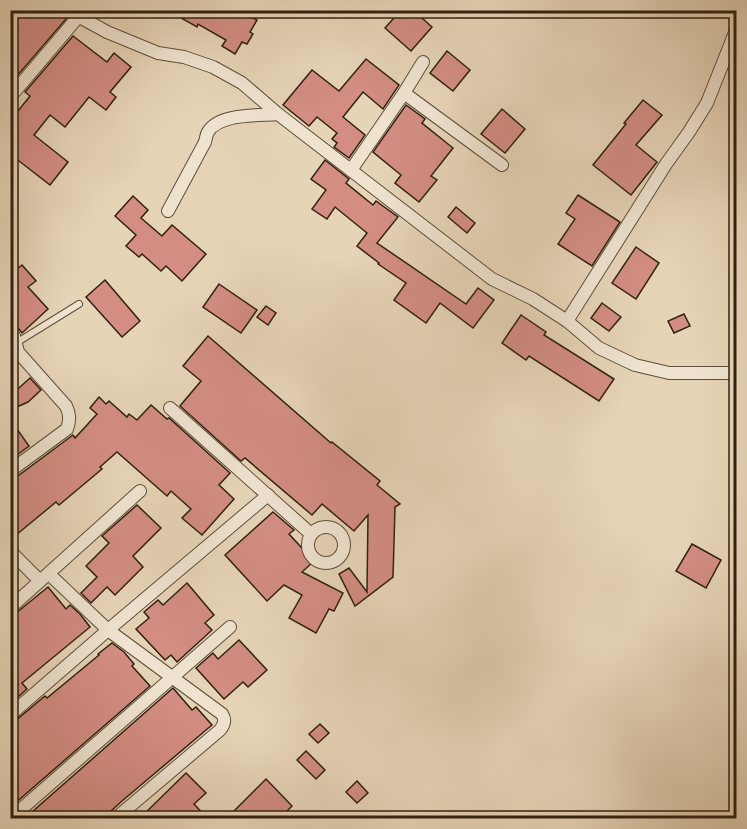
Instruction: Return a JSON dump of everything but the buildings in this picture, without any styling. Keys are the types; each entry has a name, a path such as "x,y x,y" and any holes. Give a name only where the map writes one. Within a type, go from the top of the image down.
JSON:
{"street":[{"path":"10,97 73,14 158,53 184,57 213,67 242,83 278,114 492,279 533,299 567,321 599,348 635,364 669,373 736,373"},
{"path":"567,321 707,103 736,30"},
{"path":"351,170 423,62"},
{"path":"404,93 502,165"},
{"path":"168,211 209,131 218,123 229,118 278,114"},
{"path":"10,471 67,429 70,419 66,405 14,347"},
{"path":"170,408 311,534"},
{"path":"10,608 140,491"},
{"path":"10,715 268,495"},
{"path":"10,551 108,630 225,718 223,726 116,819"},
{"path":"11,819 230,627"}],"lane":[{"path":"14,347 79,304"}]}
